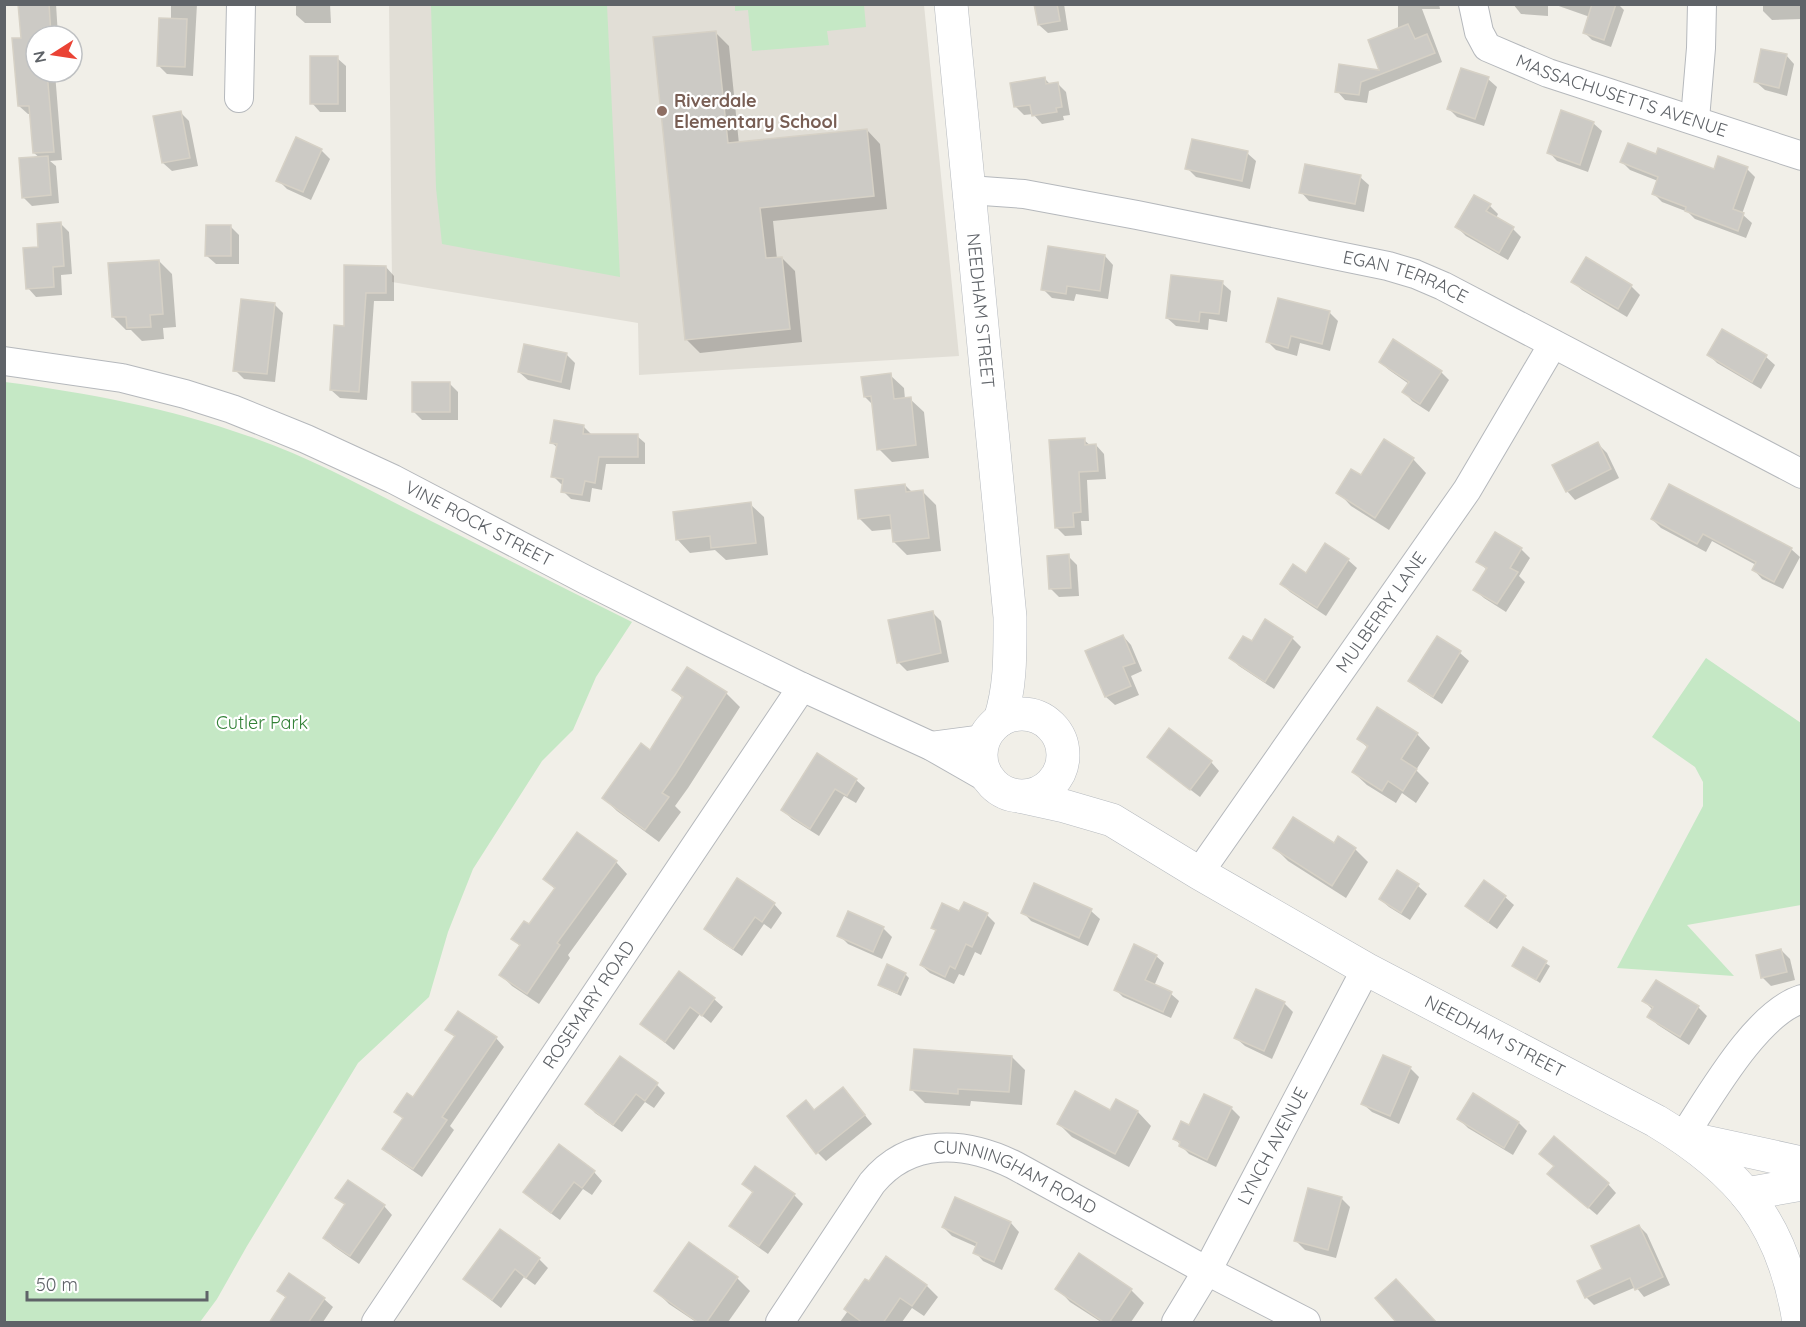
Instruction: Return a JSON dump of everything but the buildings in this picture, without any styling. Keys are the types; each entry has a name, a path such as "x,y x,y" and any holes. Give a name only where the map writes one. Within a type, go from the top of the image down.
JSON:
{"main road":[{"name":"NEEDHAM STREET","path":"951,4 1010,616 1010,668 1006,699 992,729"},
{"name":"NEEDHAM STREET","path":"1010,616 1021,663 1047,722"},
{"path":"1011,715 1036,716 1047,722 1055,730 1064,750 1060,773 1054,783 1034,796 1023,797 1009,795 996,788 987,778 980,752 992,729 1011,715"},
{"name":"NEEDHAM STREET","path":"1063,762 1078,783 1112,820"},
{"name":"NEEDHAM STREET","path":"1023,797 1112,820 1366,969 1683,1137 1732,1177 1762,1216 1777,1242 1787,1268 1799,1323"},
{"path":"1683,1137 1802,1163"},
{"path":"1746,1194 1802,1184"}],"street":[{"path":"240,98 241,4"},
{"name":"MASSACHUSETTS AVENUE","path":"1473,4 1479,32 1487,47 1548,73 1695,119 1802,156"},
{"path":"1695,119 1702,4"},
{"name":"EGAN TERRACE","path":"969,190 1047,198 1160,219 1388,266 1415,274 1443,286 1802,474"},
{"name":"MULBERRY LANE","path":"1199,873 1467,490 1553,344"},
{"name":"VINE ROCK STREET","path":"4,361 122,378 185,394 232,409 306,439 393,479 586,580 802,687 931,746 987,778"},
{"name":"ROSEMARY ROAD","path":"376,1323 802,687"},
{"path":"931,746 992,729"},
{"name":"LYNCH AVENUE","path":"1176,1323 1207,1272 1366,969"},
{"path":"1683,1137 1730,1067 1758,1031 1783,1008 1802,999"},
{"name":"CUNNINGHAM ROAD","path":"780,1323 881,1173 894,1162 909,1155 942,1148 969,1149 995,1156 1207,1272 1306,1323"}],"shaded area":[{"name":"Riverdale Elementary School","path":"389,5 924,5 959,356 639,375 638,323 392,282"}],"green space":[{"path":"431,5 607,5 620,277 442,244 436,188"},
{"path":"735,5 864,5 866,27 827,31 829,45 752,51 748,10 735,11"},
{"name":"Cutler Park","path":"5,382 67,391 158,410 218,426 268,443 347,479 632,622 596,677 573,730 542,761 473,869 448,932 429,997 358,1063 217,1299 200,1322 5,1322"},
{"path":"1706,658 1801,723 1801,905 1687,925 1734,976 1617,968 1703,806 1703,782 1695,767 1652,737"}],"place":[{"name":"Riverdale Elementary School","path":"662,111"}]}
